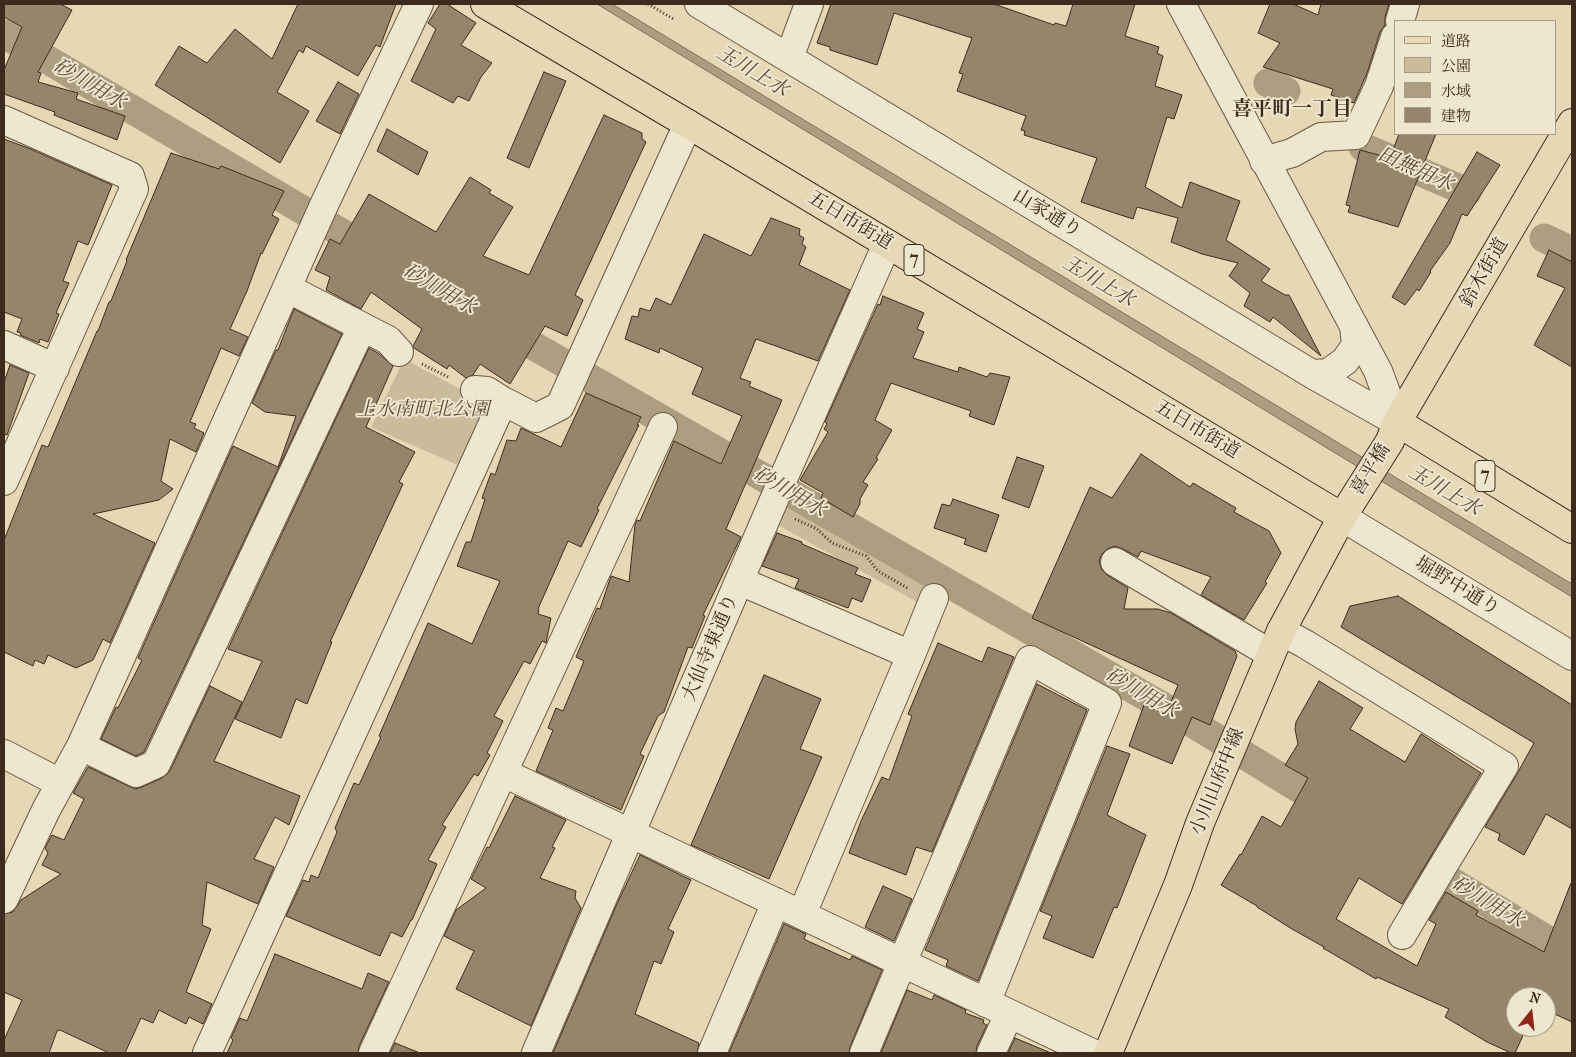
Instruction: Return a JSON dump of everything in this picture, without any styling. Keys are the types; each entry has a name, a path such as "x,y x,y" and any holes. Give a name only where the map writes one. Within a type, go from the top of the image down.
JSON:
{"main road":[{"name":"五日市街道","path":"485,4 1342,517"},
{"name":"鈴木街道","path":"1397,422 1572,123"},
{"name":"喜平橋","path":"1342,517 1390,441 1397,422"},
{"name":"7","path":"1397,422 1572,530"},
{"name":"小川山府中線","path":"1108,1053 1178,885 1200,823 1276,642 1342,517"}],"street":[{"path":"4,899 46,810 81,746 314,230 324,204 419,4"},
{"path":"789,58 808,4"},
{"path":"1181,4 1378,371 1397,422"},
{"path":"1400,20 1405,4"},
{"name":"山家通り","path":"706,6 1312,374 1397,422"},
{"path":"1264,161 1292,153 1321,137 1356,135 1379,86 1394,39"},
{"path":"4,120 130,176 134,190 4,479"},
{"path":"475,390 486,391 536,418 560,406 688,124"},
{"name":"大仙寺東通り","path":"536,1053 776,496 887,244"},
{"path":"287,288 388,340 399,352"},
{"path":"1312,374 1328,373 1345,361 1356,345 1354,326"},
{"path":"81,746 136,773 156,764 362,327"},
{"path":"4,345 55,368"},
{"path":"207,1053 504,401"},
{"path":"373,1053 664,427"},
{"name":"堀野中通り","path":"1342,517 1572,656"},
{"path":"1115,562 1276,642 1305,644 1504,766 1437,874 1402,935"},
{"path":"740,580 911,655"},
{"path":"802,914 933,601"},
{"path":"864,1053 1030,660 1107,703 997,1008 991,1053"},
{"path":"4,754 60,783"},
{"path":"504,772 1092,1053"},
{"path":"712,1053 776,902"}],"path":[{"path":"399,352 475,390"},
{"path":"776,496 832,542 866,556 878,571 933,601"}],"green space":[{"name":"上水南町北公園","path":"404,359 477,398 483,412 460,466 371,427"},
{"path":"782,498 929,583 919,603 774,523"}],"water":[{"path":"597,4 612,4 1572,584 1572,597"}],"building":[{"path":"4,4 60,4 72,10 38,72 41,73 38,82 78,93 76,99 125,116 117,140 54,115 55,112 4,94 4,70 22,27 4,17"},
{"path":"298,4 396,4 380,47 376,45 358,76 306,46 303,53 299,50 277,92 309,111 280,163 155,85 179,46 207,63 235,29 272,59"},
{"path":"440,4 447,4 476,23 461,45 492,63 481,77 469,101 458,96 453,103 411,81 436,29 428,23"},
{"path":"831,4 994,4 1054,25 1055,23 1066,26 1073,4 1135,4 1125,36 1159,47 1157,53 1163,56 1155,86 1182,95 1174,119 1167,117 1145,187 1182,208 1190,182 1240,201 1226,240 1270,269 1261,281 1285,295 1289,295 1321,356 1273,317 1270,322 1244,306 1250,293 1229,276 1238,263 1202,254 1171,242 1178,218 1137,207 1133,219 1081,202 1097,158 1024,135 1025,131 1021,130 1026,116 957,91 963,74 959,73 972,38 894,13 877,65 830,50 830,47 817,43"},
{"path":"1270,4 1293,4 1318,15 1321,4 1389,4 1385,25 1380,32 1367,73 1354,103 1331,95 1333,89 1263,67 1280,43 1258,33"},
{"path":"544,72 566,81 529,168 507,158"},
{"path":"338,82 359,94 340,134 316,121"},
{"path":"604,115 642,133 642,139 646,142 575,295 583,300 567,336 545,326 510,384 480,364 473,375 466,378 449,365 447,369 414,348 413,346 422,329 371,292 361,309 326,290 330,277 315,270 330,239 340,244 369,194 436,232 470,177 491,190 489,193 513,207 483,256 529,275"},
{"path":"387,129 428,152 418,175 377,151"},
{"path":"1399,135 1436,135 1398,227 1348,212 1350,206 1346,205 1360,150 1390,158"},
{"path":"4,139 112,185 88,245 78,241 63,281 69,283 56,313 59,314 48,342 40,339 39,343 20,335 21,333 17,332 22,319 4,312"},
{"path":"1477,152 1500,165 1467,216 1462,214 1450,243 1430,271 1419,291 1417,289 1405,305 1392,297"},
{"path":"171,153 219,169 221,166 284,191 272,215 279,219 261,253 230,329 248,337 239,356 221,348 190,422 196,424 194,428 204,433 196,452 170,439 161,481 173,489 159,500 93,514 155,543 110,643 103,639 93,660 76,668 48,655 44,664 35,660 33,666 4,652 4,540 42,445 48,447 111,301 126,260"},
{"path":"771,218 800,229 799,235 804,238 802,244 806,247 799,265 850,290 818,361 756,339 740,378 751,382 749,386 782,400 726,529 741,537 703,615 705,616 692,648 688,647 664,712 658,716 640,754 644,756 621,810 536,771 553,730 548,728 556,708 563,711 584,661 576,657 597,608 600,609 611,576 629,582 635,525 637,520 640,521 674,441 721,464 742,416 692,394 703,368 660,348 659,353 625,339 632,316 638,317 640,308 650,311 656,298 671,305 704,234 751,256"},
{"path":"1549,250 1572,262 1572,367 1534,345 1565,288 1537,276"},
{"path":"883,296 924,313 917,329 924,332 913,358 958,372 959,367 987,377 990,373 1010,377 994,425 969,416 971,411 891,383 875,420 892,430 876,458 878,459 863,482 868,485 853,517 821,498 823,493 800,480 828,432 824,429 827,424 825,422"},
{"path":"294,309 342,334 144,752 136,756 101,739 142,660 138,658 233,446 278,467 296,416 265,412 252,403 276,350 278,350"},
{"path":"369,348 393,366 366,427 415,452 399,482 403,484 330,642 332,642 307,704 296,699 281,738 235,719 262,661 228,649"},
{"path":"10,365 29,373 7,435 4,434 4,382"},
{"path":"586,393 641,417 637,425 639,425 597,509 599,510 581,547 568,541 538,609 538,614 551,618 546,643 542,641 530,664 524,661 494,716 503,721 487,753 490,755 478,776 474,774 442,825 446,827 428,860 437,864 412,920 402,937 391,932 380,956 286,916 303,880 309,882 311,875 318,878 337,832 335,828 354,783 359,785 428,623 472,644 500,581 457,566 466,542 471,542 485,499 482,498 491,473 495,475 507,440 516,441 521,428 561,447"},
{"path":"1141,454 1190,487 1193,483 1236,508 1234,512 1269,531 1281,553 1265,582 1267,583 1244,620 1201,595 1211,577 1141,551 1138,557 1115,546 1107,549 1101,555 1099,562 1102,570 1128,588 1124,609 1158,609 1171,613 1235,651 1237,656 1210,725 1192,717 1172,764 1129,746 1144,705 1166,714 1178,685 1032,618 1090,487 1112,498"},
{"path":"1017,457 1044,466 1029,508 1002,498"},
{"path":"953,499 999,515 986,552 964,544 966,539 934,528 942,504 950,506"},
{"path":"777,533 802,542 802,544 858,568 855,574 871,580 862,602 852,598 848,608 795,588 799,579 762,566"},
{"path":"1398,596 1572,705 1572,829 1546,814 1524,855 1498,840 1500,834 1485,827 1534,743 1341,627 1350,606"},
{"path":"938,643 982,662 988,647 1014,657 932,852 916,847 906,875 849,853 861,821 882,777 889,780 912,716 908,714"},
{"path":"764,675 821,699 800,749 822,757 769,879 691,845"},
{"path":"1319,681 1363,708 1350,729 1405,762 1421,734 1481,773 1402,904 1359,878 1336,919 1417,966 1436,924 1429,920 1446,892 1478,911 1476,915 1544,952 1571,883 1572,1022 1556,1015 1556,987 1506,987 1506,1037 1522,1037 1515,1053 1511,1053 1487,1042 1445,1017 1449,1009 1377,977 1376,979 1221,885 1241,855 1262,816 1281,827 1308,778 1285,765 1298,744 1295,729 1296,722"},
{"path":"1037,684 1087,710 978,981 946,966 948,960 925,950"},
{"path":"210,686 242,702 214,761 300,796 289,825 275,817 254,859 274,867 258,904 207,882 202,925 211,929 186,992 212,1004 203,1024 189,1017 186,1024 159,1010 153,1023 141,1018 125,1053 109,1053 60,1030 57,1031 49,1053 4,1053 4,1040 22,1000 4,992 4,914 13,912 21,900 61,874 42,865 48,853 45,848 52,835 64,840 84,799 73,793 88,767 135,789 162,778 170,771"},
{"path":"1107,746 1130,754 1107,815 1146,835 1117,908 1114,907 1093,958 1043,938 1052,916 1040,911"},
{"path":"515,796 566,820 552,847 555,848 540,878 576,891 575,898 581,908 531,1026 456,989 474,951 444,936 456,910 486,888 471,879"},
{"path":"640,855 691,880 668,929 674,932 661,964 654,961 635,1014 699,1043 697,1053 553,1053 616,906"},
{"path":"883,886 912,899 894,941 865,927"},
{"path":"784,924 806,934 804,939 810,942 850,960 852,956 882,970 849,1053 729,1053"},
{"path":"275,954 362,989 368,973 389,982 359,1046 358,1053 227,1053 240,1018 247,1021"},
{"path":"907,990 932,1000 934,995 966,1010 965,1013 984,1020 983,1023 987,1025 977,1046 976,1053 881,1053"},
{"path":"1015,1038 1051,1053 1008,1053"},
{"path":"395,1043 420,1053 390,1053"}],"waterway":[{"name":"砂川用水","path":"4,34 379,255"},
{"name":"田無用水","path":"1268,83 1286,91"},
{"name":"田無用水","path":"1363,147 1467,192"},
{"name":"田無用水","path":"1544,238 1572,251"},
{"name":"砂川用水","path":"499,326 1192,723 1334,810"},
{"name":"砂川用水","path":"1392,845 1572,955"}],"district":[{"name":"喜平町一丁目","path":"1292,110"}],"water label":[{"name":"玉川上水","path":"752,72"},
{"name":"玉川上水","path":"1098,282"},
{"name":"玉川上水","path":"1444,491"}]}
